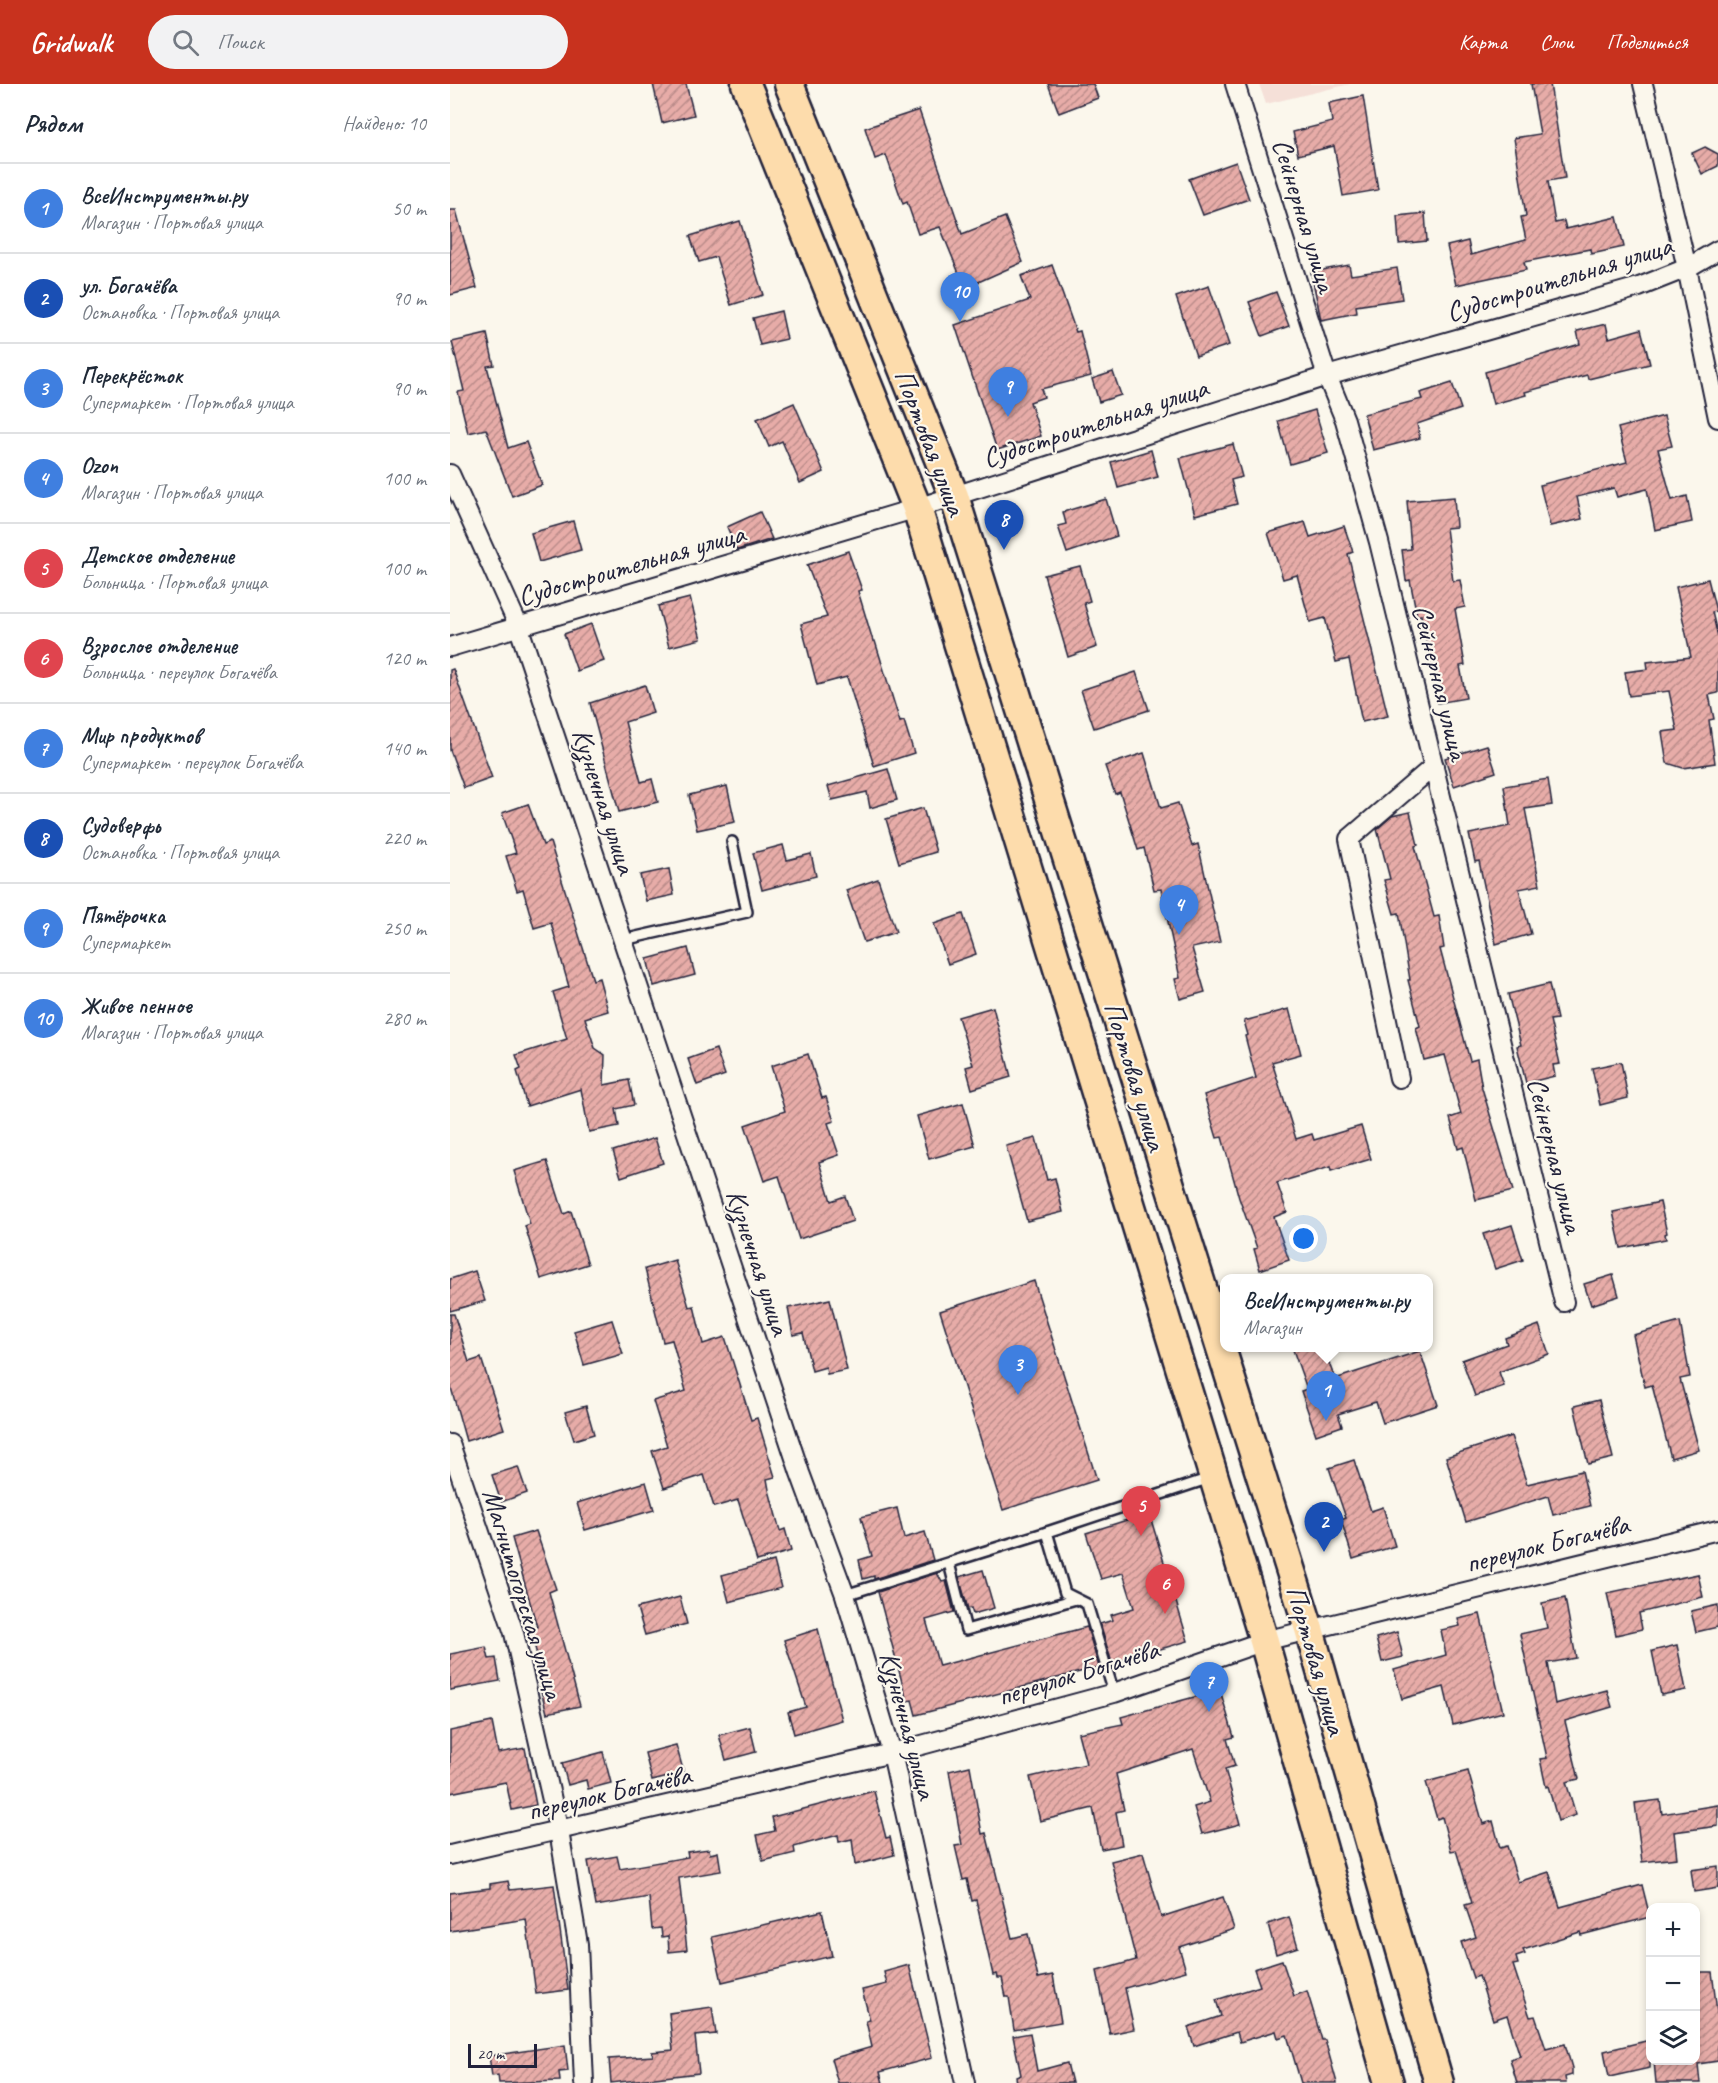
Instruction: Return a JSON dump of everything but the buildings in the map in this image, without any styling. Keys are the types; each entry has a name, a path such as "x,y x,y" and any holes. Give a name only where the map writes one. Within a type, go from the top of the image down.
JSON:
{"main road":[{"name":"Портовая улица","path":"746,84 917,508 1264,1641 1389,2083"},
{"name":"Портовая улица","path":"789,84 954,496 1220,1345"},
{"name":"Портовая улица","path":"1222,1352 1309,1629 1439,2083"}],"street":[{"name":"Сейнерная улица","path":"1235,84 1327,376 1345,420 1380,542 1564,1302"},
{"path":"1643,84 1687,268 1718,418"},
{"name":"Судостроительная улица","path":"450,647 917,508 1327,376 1639,287 1687,268 1718,250"},
{"name":"Кузнечная улица","path":"450,474 518,625 800,1473 845,1595 892,1754 965,2083"},
{"path":"1399,1078 1349,839 1434,766"},
{"name":"Магнитогорская улица","path":"450,1444 514,1633 559,1831 579,1944 584,2083"},
{"name":"переулок Богачёва","path":"450,1855 892,1754 1114,1693 1264,1641 1718,1530"}],"lane":[{"path":"623,940 747,912 732,842"},
{"path":"845,1595 1214,1477"},
{"path":"1047,1532 1065,1593 1087,1604 1114,1693"},
{"path":"948,1563 966,1630 1076,1599"}],"shaded area":[{"path":"1259,84 1350,84 1266,104"}],"place":[{"name":"Живое пенное","path":"960,322"},
{"name":"Пятёрочка","path":"1008,417"},
{"name":"Судоверфь","path":"1004,550"},
{"name":"Ozon","path":"1179,935"},
{"name":"Перекрёсток","path":"1018,1395"},
{"name":"ВсеИнструменты.ру","path":"1326,1421"},
{"name":"Детское отделение","path":"1141,1536"},
{"name":"ул. Богачёва","path":"1324,1552"},
{"name":"Взрослое отделение","path":"1165,1614"},
{"name":"Мир продуктов","path":"1209,1712"}]}
